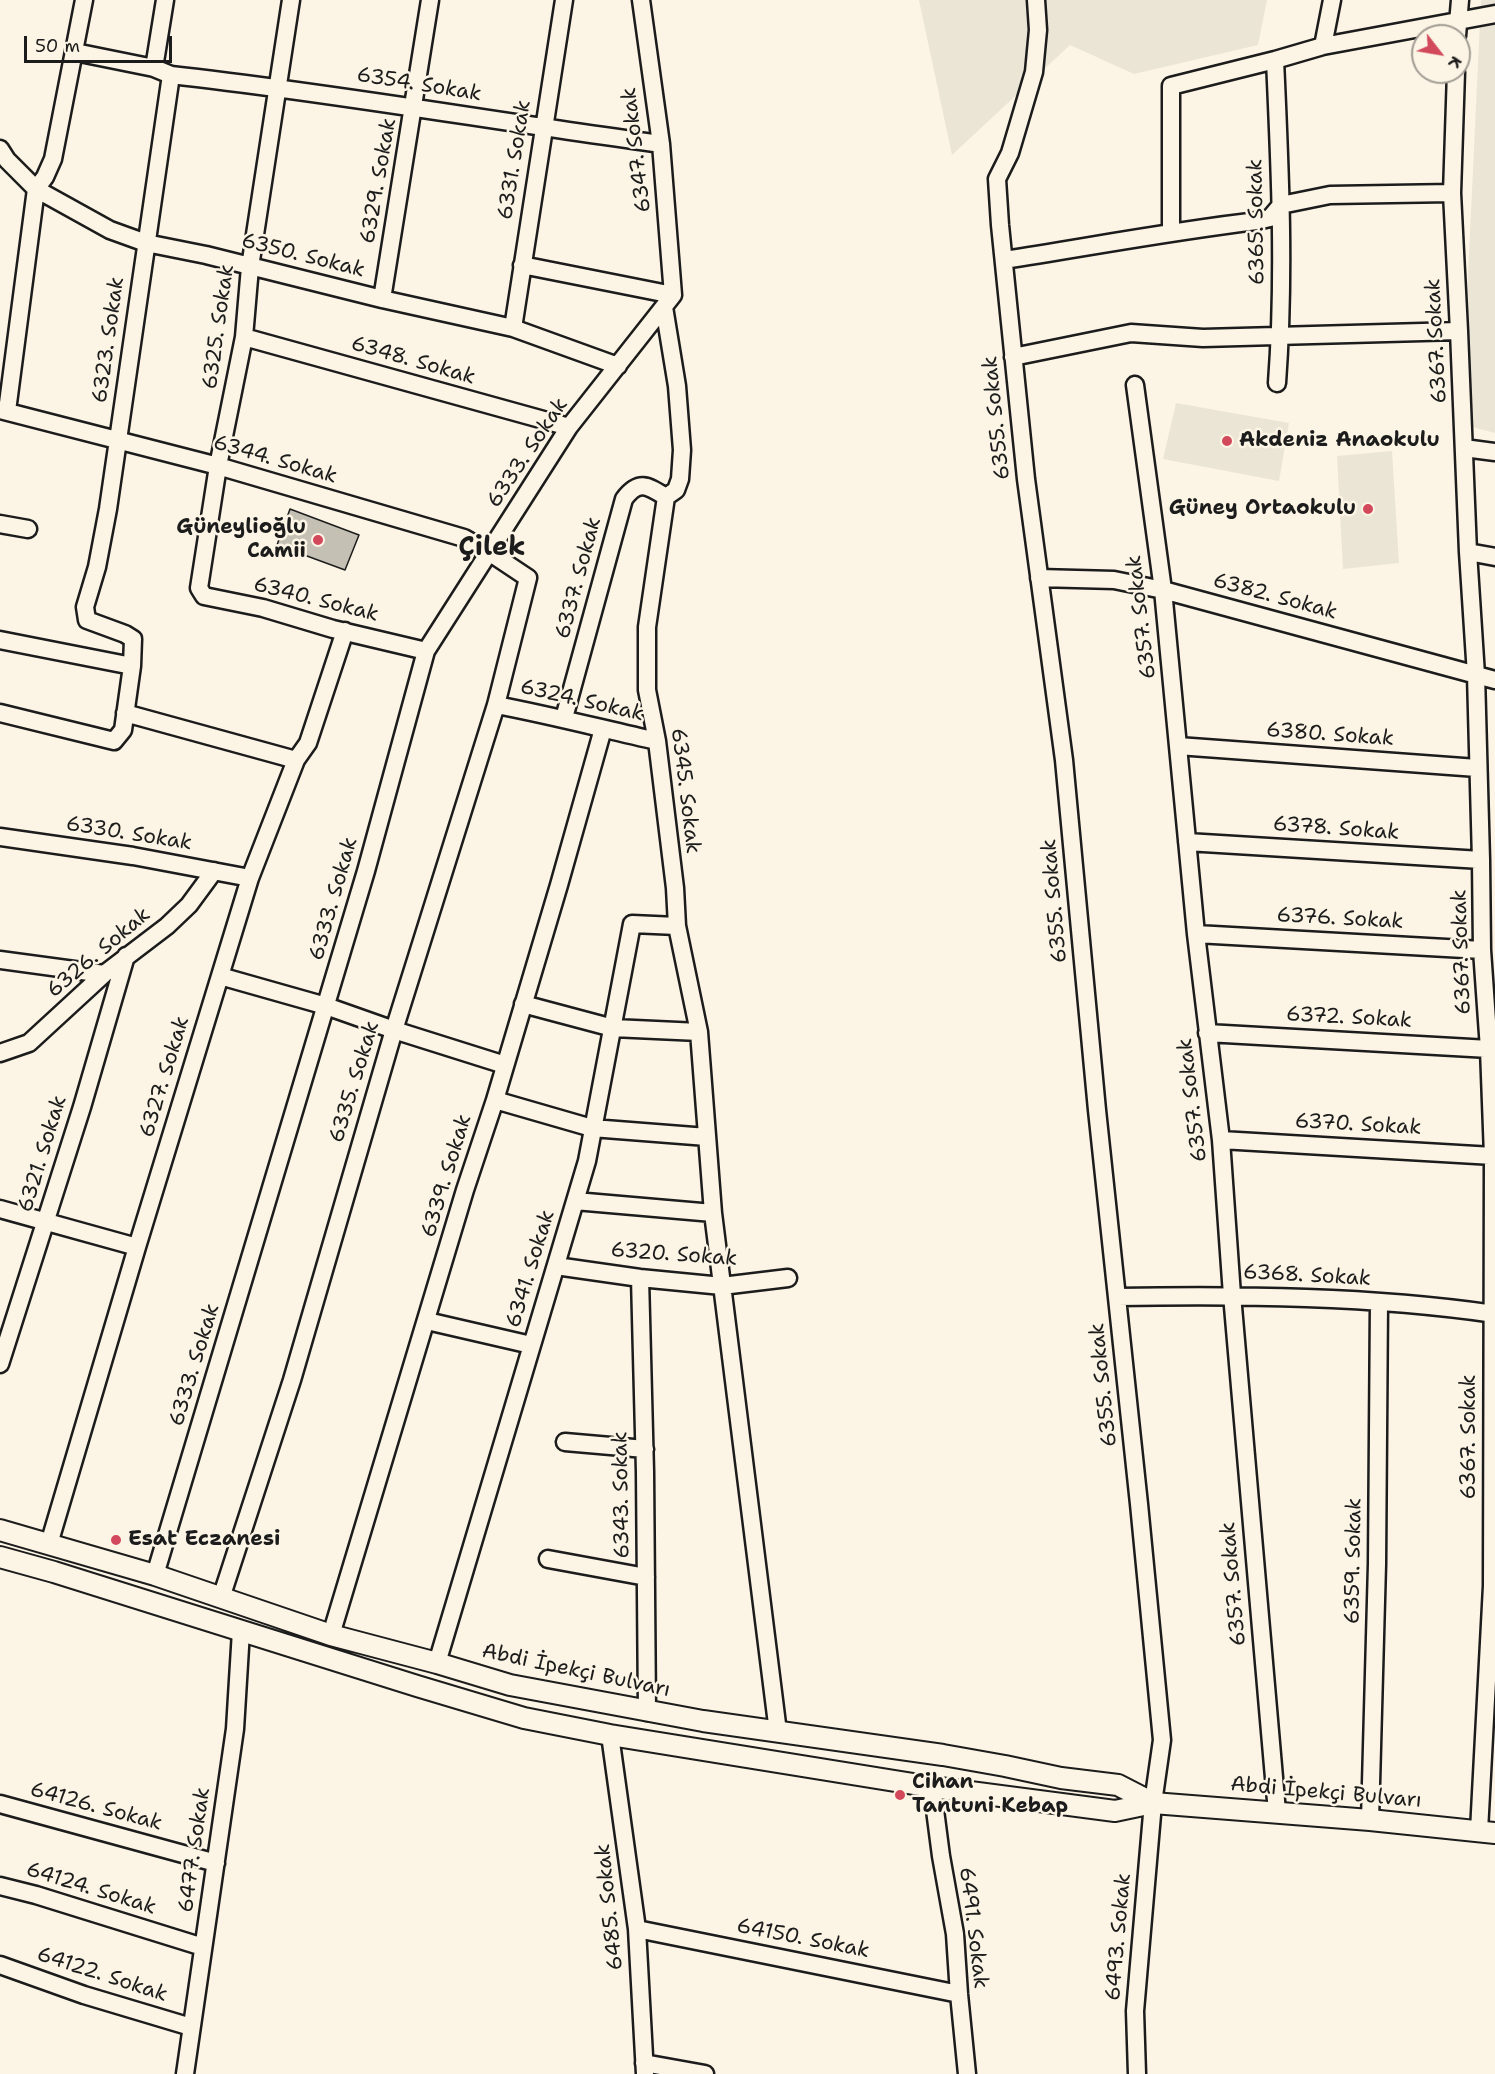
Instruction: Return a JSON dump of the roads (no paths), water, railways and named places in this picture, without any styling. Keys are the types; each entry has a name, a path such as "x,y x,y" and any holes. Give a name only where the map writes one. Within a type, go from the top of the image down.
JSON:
{"street":[{"path":"4,410 36,189 45,177 53,159 84,0"},
{"path":"154,68 165,0"},
{"name":"6325. Sokak","path":"199,588 218,466 244,337 250,267 291,0"},
{"name":"6329. Sokak","path":"382,299 430,0"},
{"name":"6331. Sokak","path":"513,327 564,0"},
{"name":"6347. Sokak","path":"641,0 661,144 669,301"},
{"name":"6355. Sokak","path":"1036,0 1038,30 1034,72 1010,153 998,179 1026,479 1064,760 1097,1110 1162,1740 1153,1803"},
{"path":"1323,46 1332,0"},
{"path":"1457,24 1460,0"},
{"path":"1468,24 1495,14"},
{"path":"1171,232 1171,86 1323,46 1411,34"},
{"path":"75,52 154,68 171,75"},
{"name":"6365. Sokak","path":"1275,60 1281,205 1281,337 1277,382"},
{"name":"6354. Sokak","path":"171,75 277,87 661,144"},
{"name":"6323. Sokak","path":"132,666 133,639 87,620 85,607 99,556 171,75"},
{"name":"6367. Sokak","path":"1456,84 1452,193 1468,552 1476,675 1482,950 1493,1156 1492,1586 1487,1832"},
{"name":"6350. Sokak","path":"0,149 7,160 36,189 110,230 146,243 206,255 382,299 513,327 618,366"},
{"path":"1004,260 1270,218 1281,205 1330,195 1452,193"},
{"path":"522,265 669,301"},
{"name":"6333. Sokak","path":"155,1575 366,871 426,651 569,428 669,301"},
{"name":"6345. Sokak","path":"669,301 681,450 680,479 676,490 666,497 647,627 647,690 657,741 675,888 677,926 699,1032 713,1213 778,1732"},
{"path":"1013,357 1131,333 1203,338 1459,331"},
{"name":"6348. Sokak","path":"244,337 569,428"},
{"name":"6357. Sokak","path":"1135,385 1163,590 1196,934 1221,1140 1232,1295 1277,1812"},
{"name":"6344. Sokak","path":"4,410 218,466 464,538 528,578"},
{"path":"1464,448 1495,452"},
{"name":"6337. Sokak","path":"564,718 624,499 631,490 638,486 648,486 666,497"},
{"path":"0,524 28,529"},
{"path":"1468,552 1495,556"},
{"name":"6335. Sokak","path":"220,1598 292,1380 394,1030 496,705 528,578"},
{"name":"6382. Sokak","path":"1039,578 1114,580 1163,590 1495,680"},
{"name":"6340. Sokak","path":"199,588 204,596 263,608 426,651"},
{"name":"6327. Sokak","path":"49,1544 250,878 296,760 308,743 345,631"},
{"path":"0,640 132,666 123,730 114,741 0,713"},
{"name":"6324. Sokak","path":"496,705 564,718 657,741"},
{"path":"125,713 296,760"},
{"name":"6339. Sokak","path":"331,1635 465,1190 495,1100 603,729"},
{"name":"6380. Sokak","path":"1178,746 1478,768"},
{"name":"6330. Sokak","path":"0,837 133,856 250,878"},
{"name":"6378. Sokak","path":"1187,842 1481,861"},
{"name":"6326. Sokak","path":"0,1053 29,1043 104,974 167,926 189,905 214,871"},
{"name":"6341. Sokak","path":"437,1664 586,1161 632,924 677,926"},
{"name":"6376. Sokak","path":"1196,934 1482,950"},
{"name":"6321. Sokak","path":"0,1364 126,956"},
{"path":"0,960 104,974"},
{"path":"220,976 326,1006 505,1065"},
{"path":"523,1004 613,1029 699,1032"},
{"name":"6372. Sokak","path":"1207,1033 1489,1049"},
{"path":"495,1100 592,1128 707,1137"},
{"name":"6370. Sokak","path":"1221,1140 1493,1156"},
{"path":"575,1201 713,1213"},
{"path":"0,1209 137,1247"},
{"name":"6320. Sokak","path":"556,1266 640,1278 722,1286 788,1278"},
{"name":"6343. Sokak","path":"640,1278 645,1449 647,1712"},
{"name":"6368. Sokak","path":"1117,1297 1232,1295 1379,1302 1494,1313"},
{"name":"6359. Sokak","path":"1370,1820 1377,1564 1379,1302"},
{"path":"427,1321 531,1346"},
{"path":"565,1442 645,1449"},
{"name":"Abdi İpekçi Bulvarı","path":"0,1530 155,1575 331,1635 510,1685 647,1712 943,1755 1061,1778 1118,1785 1153,1803"},
{"name":"Abdi İpekçi Bulvarı","path":"0,1557 514,1714 610,1735 932,1787 1115,1810 1153,1803 1370,1820 1487,1832"},
{"path":"548,1559 646,1577"},
{"name":"6477. Sokak","path":"185,2074 235,1729 241,1631"},
{"name":"6485. Sokak","path":"610,1735 638,1929 645,2068"},
{"name":"6491. Sokak","path":"932,1787 955,1934 967,2074"},
{"name":"6493. Sokak","path":"1137,2074 1135,2011 1153,1803"},
{"name":"64126. Sokak","path":"0,1804 216,1863"},
{"name":"64124. Sokak","path":"0,1886 203,1947"},
{"name":"64150. Sokak","path":"638,1929 959,1994"},
{"name":"64122. Sokak","path":"0,1965 84,1995 191,2026"},
{"path":"645,2068 705,2074"}],"place":[{"name":"Akdeniz Anaokulu","path":"1227,441"},
{"name":"Güney Ortaokulu","path":"1368,509"},
{"name":"Güneylioğlu Camii","path":"318,540"},
{"name":"Esat Eczanesi","path":"116,1540"},
{"name":"Cihan Tantuni Kebap","path":"900,1795"}],"district":[{"name":"Çilek","path":"492,548"}]}
